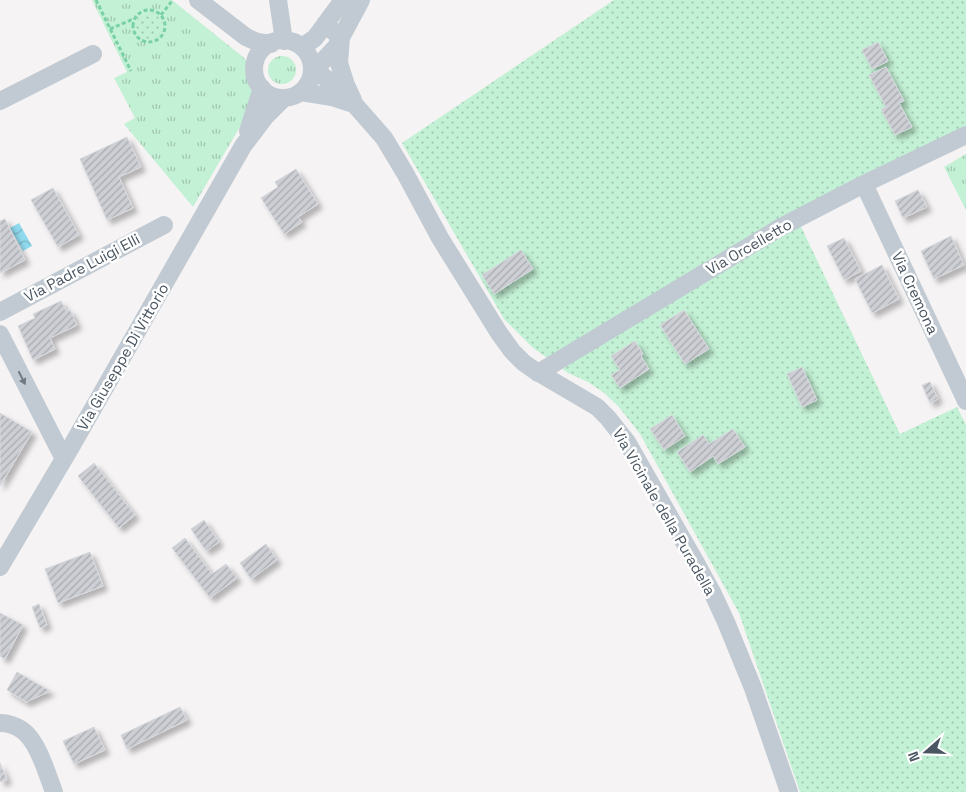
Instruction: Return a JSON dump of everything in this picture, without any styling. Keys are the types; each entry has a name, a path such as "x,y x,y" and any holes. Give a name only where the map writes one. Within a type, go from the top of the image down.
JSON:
{"street":[{"path":"198,0 246,37 257,42 277,42 297,44 302,47 310,60 312,74 310,81 301,92 293,97 284,98 268,94 257,81 255,72 258,55 264,48 277,42"},
{"path":"277,42 278,0"},
{"path":"302,47 315,38 343,0"},
{"path":"312,68 322,62 336,47 361,0"},
{"path":"326,24 342,38"},
{"path":"230,25 246,45 256,63"},
{"path":"342,38 339,63 355,105"},
{"path":"0,101 93,54"},
{"name":"Via Vicinale della Puradella","path":"312,68 355,105 384,138 440,238 503,339 517,357 538,373 585,399 602,412 620,432 696,563 726,622 753,688 789,792"},
{"name":"Via Giuseppe Di Vittorio","path":"243,146 262,88"},
{"path":"301,92 332,97 355,105"},
{"name":"Via Giuseppe Di Vittorio","path":"0,566 64,459 243,146 265,117 284,98"},
{"name":"Via Orcelletto","path":"538,373 773,232 864,184 966,135"},
{"name":"Via Cremona","path":"864,184 966,402"},
{"name":"Via Padre Luigi Elli","path":"0,312 164,225"},
{"path":"0,334 64,459"},
{"path":"0,723 9,724 21,729 27,735 36,749 54,792"}],"path":[{"path":"96,0 131,71"},
{"path":"161,15 172,1"},
{"path":"142,11 155,11 161,15 165,27 159,38 146,42 135,34 133,28 134,21 142,11"},
{"path":"110,29 131,20 134,21"}],"green space":[{"path":"92,0 172,0 243,57 251,66 255,78 254,95 248,113 193,207 124,124 135,118 114,78 127,72"},
{"path":"614,0 966,0 966,126 794,212 900,434 957,407 966,425 966,792 800,792 739,613 640,434 618,406 603,392 588,382 568,373 532,347 504,319 402,143"},
{"path":"149,13 158,17 162,26 158,35 149,39 140,35 136,26 140,17"},
{"path":"282,56 292,60 296,70 292,80 282,84 272,80 268,70 272,60"},
{"path":"966,154 966,210 944,167"}],"water":[{"path":"19,223 32,246 23,251 10,228"}],"building":[{"path":"878,42 888,61 872,69 862,50"},
{"path":"886,67 904,101 899,103 912,127 895,135 881,109 886,107 869,75"},
{"path":"127,137 141,167 119,177 133,208 107,220 80,159"},
{"path":"296,169 318,204 298,217 302,222 284,234 261,198 278,187 275,182"},
{"path":"53,188 79,235 58,247 31,200"},
{"path":"918,190 927,207 903,218 895,201"},
{"path":"5,219 25,260 0,273 0,221"},
{"path":"951,236 964,265 934,279 921,251"},
{"path":"844,238 861,271 844,280 827,246"},
{"path":"521,250 533,269 494,294 482,275"},
{"path":"882,265 899,299 872,313 855,279"},
{"path":"61,301 66,311 70,310 77,325 50,338 55,349 33,360 18,326 35,318 33,314"},
{"path":"684,310 709,349 685,364 660,325"},
{"path":"635,341 649,369 620,388 611,375 620,370 611,356"},
{"path":"802,367 817,400 802,407 787,374"},
{"path":"930,382 938,399 930,403 922,385"},
{"path":"0,413 32,432 0,486"},
{"path":"672,415 685,436 664,450 650,429"},
{"path":"733,429 745,447 718,464 713,456 690,472 677,452 703,435 709,444"},
{"path":"94,463 135,515 119,528 78,476"},
{"path":"204,520 219,542 206,551 191,529"},
{"path":"185,538 212,574 226,564 237,578 210,598 172,548"},
{"path":"266,544 277,560 251,579 240,563"},
{"path":"90,552 103,586 58,603 45,569"},
{"path":"39,604 47,625 40,628 32,607"},
{"path":"0,613 23,625 5,659 0,656"},
{"path":"17,672 50,691 26,702 7,690"},
{"path":"180,707 187,720 127,749 121,735"},
{"path":"94,727 105,750 74,764 63,741"},
{"path":"0,763 7,780 0,782"}]}
